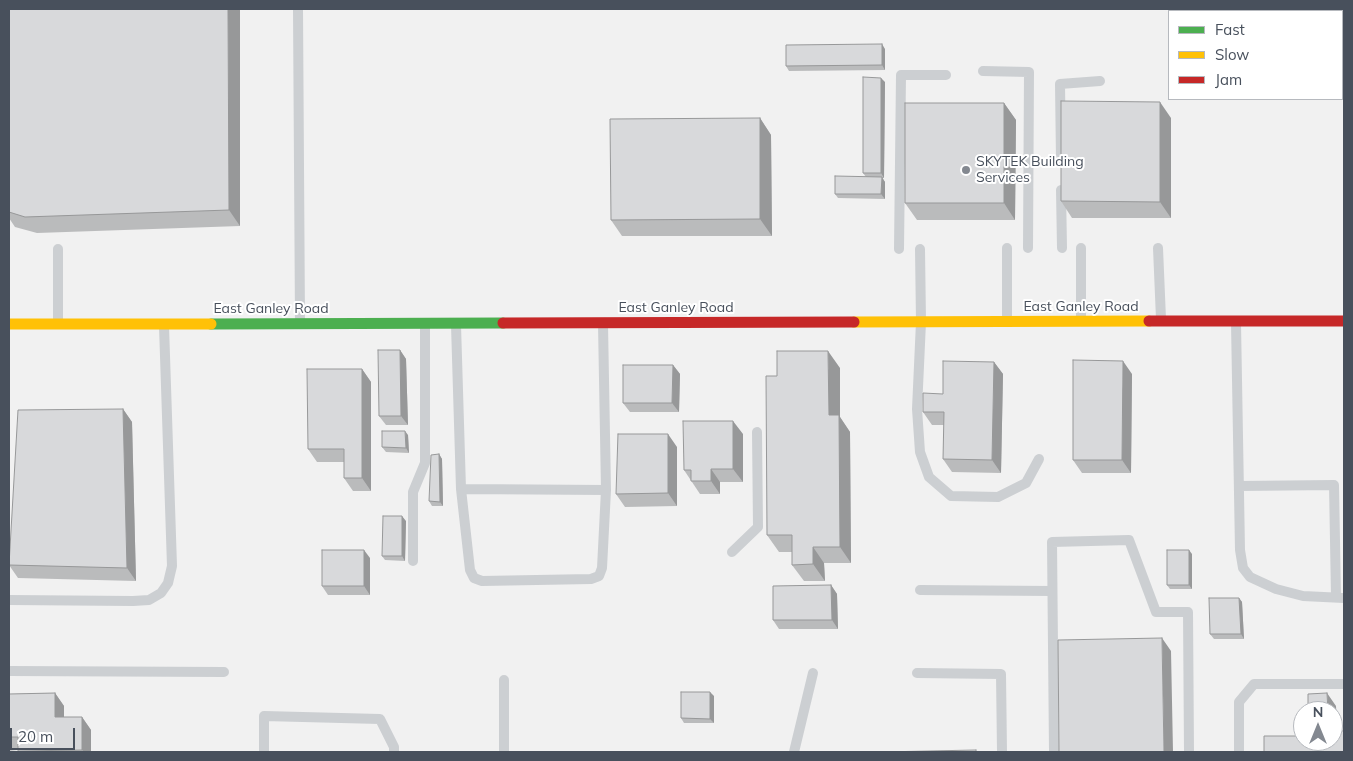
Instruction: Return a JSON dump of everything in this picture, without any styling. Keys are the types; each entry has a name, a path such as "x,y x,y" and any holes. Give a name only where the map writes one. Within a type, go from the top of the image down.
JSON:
{"street":[{"name":"East Ganley Road","path":"9,324 1344,321"}],"lane":[{"path":"298,9 300,324"},
{"path":"983,71 1029,72 1028,248"},
{"path":"899,249 901,74 946,75"},
{"path":"1062,248 1060,84 1100,81"},
{"path":"1007,248 1007,322"},
{"path":"1081,248 1081,322"},
{"path":"1158,248 1161,322"},
{"path":"920,249 921,322 917,409 920,452 929,478 951,496 998,497 1026,483 1039,459"},
{"path":"58,250 58,324"},
{"path":"1236,322 1240,550 1243,568 1250,577 1276,590 1303,596 1340,598 1334,485 1239,486"},
{"path":"456,324 461,489 470,570 474,578 482,581 591,579 599,576 602,568 606,490 603,323"},
{"path":"9,600 149,600 161,593 168,583 172,566 164,324"},
{"path":"413,561 413,492 425,463 425,324"},
{"path":"732,552 758,527 757,432"},
{"path":"461,489 606,490"},
{"path":"1054,752 1052,542 1129,540 1156,612 1188,612 1189,752"},
{"path":"920,590 1052,591"},
{"path":"9,671 224,672"},
{"path":"794,752 813,673"},
{"path":"917,673 1001,674 1002,752"},
{"path":"504,680 504,752"},
{"path":"1239,752 1239,702 1254,684 1344,684"},
{"path":"264,752 264,716 380,719 394,747 394,752"}],"building":[{"path":"9,9 228,9 229,210 25,217 9,212"},
{"path":"1172,9 1193,9 1193,10"},
{"path":"1343,27 1344,27 1343,56"},
{"path":"882,44 882,65 786,66 786,45"},
{"path":"863,77 881,78 881,173 863,173"},
{"path":"1061,101 1160,102 1160,202 1061,201"},
{"name":"SKYTEK Building Services","path":"905,103 1004,103 1004,203 905,203"},
{"path":"760,118 760,219 611,220 610,119"},
{"path":"835,176 882,177 881,194 835,194"},
{"path":"378,350 400,350 401,416 379,416"},
{"path":"777,351 828,351 829,415 839,415 840,547 813,547 813,564 792,565 792,535 767,535 766,376 777,376"},
{"path":"1073,360 1123,361 1122,460 1073,460"},
{"path":"943,361 994,362 992,460 943,459 944,412 923,412 923,393 943,394"},
{"path":"623,365 673,365 672,403 623,403"},
{"path":"307,369 362,369 362,478 344,478 344,449 308,449"},
{"path":"123,409 127,568 9,565 18,410"},
{"path":"683,421 733,421 733,469 711,469 711,481 691,481 691,470 684,470"},
{"path":"382,431 405,431 406,448 382,447"},
{"path":"618,434 668,434 668,493 616,494"},
{"path":"439,454 440,502 429,501 431,455"},
{"path":"383,516 402,516 402,556 382,556"},
{"path":"322,550 364,550 364,586 322,586"},
{"path":"1167,550 1189,550 1189,585 1167,585"},
{"path":"831,585 832,620 773,620 773,586"},
{"path":"1209,598 1239,598 1241,634 1210,634"},
{"path":"1162,638 1164,752 1059,752 1058,640"},
{"path":"681,692 710,692 710,719 681,718"},
{"path":"55,693 55,717 82,717 82,750 18,751 18,737 9,737 9,694"},
{"path":"1327,693 1327,701 1308,701 1308,694"},
{"path":"1344,731 1344,752 1264,752 1264,736 1293,736 1293,751 1343,751"},
{"path":"976,750 976,752 881,752"}],"traffic: fast":[{"path":"211,324 503,323"}],"traffic: slow":[{"path":"854,322 1149,321"},
{"path":"9,324 211,324"}],"traffic: jam":[{"path":"1149,321 1344,321"},
{"path":"503,323 854,322"}],"place":[{"name":"SKYTEK Building Services","path":"966,170"}]}
